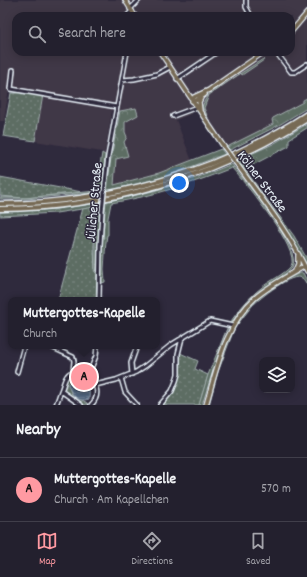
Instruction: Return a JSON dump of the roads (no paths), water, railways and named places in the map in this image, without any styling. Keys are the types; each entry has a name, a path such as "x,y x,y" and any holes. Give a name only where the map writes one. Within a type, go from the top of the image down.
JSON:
{"highway":[{"path":"0,204 42,203 129,190 198,168 239,151 307,114"},
{"path":"0,208 70,205 129,194 161,185 203,171 242,155 307,119"}],"main road":[{"path":"125,0 131,10"},
{"path":"295,27 307,13"},
{"name":"Kölner Straße","path":"163,56 224,147 277,217 307,271"},
{"path":"192,101 197,100 259,56"},
{"path":"192,101 194,97 209,90"},
{"path":"200,112 199,102 201,97"},
{"path":"295,271 298,264 298,253"},
{"path":"206,405 219,360 233,326 243,311 256,298 304,266"}],"street":[{"path":"131,10 139,0"},
{"path":"246,0 246,7 249,12"},
{"name":"Jülicher Straße","path":"99,297 102,211 108,156 126,56"},
{"path":"177,79 211,56"},
{"path":"278,56 291,72 295,72 307,64"},
{"path":"122,80 157,74 170,67"},
{"path":"13,70 11,89 117,108"},
{"path":"173,116 197,108"},
{"path":"96,385 132,374 145,366 171,345 212,321 233,326"},
{"path":"160,405 174,386 178,374 178,354 182,338"},
{"path":"17,372 23,349"},
{"path":"56,349 73,357 74,361 73,372 66,377 56,405"},
{"path":"88,376 96,356 97,349"},
{"path":"132,374 131,363 136,349"},
{"path":"73,372 88,376 96,385 97,395 93,404"},
{"path":"121,378 125,392 138,405"},
{"path":"61,391 81,405"}],"water":[{"path":"77,378 88,386 89,399 81,400 71,391 68,384"}],"place":[{"name":"Muttergottes-Kapelle","path":"84,377"}]}
